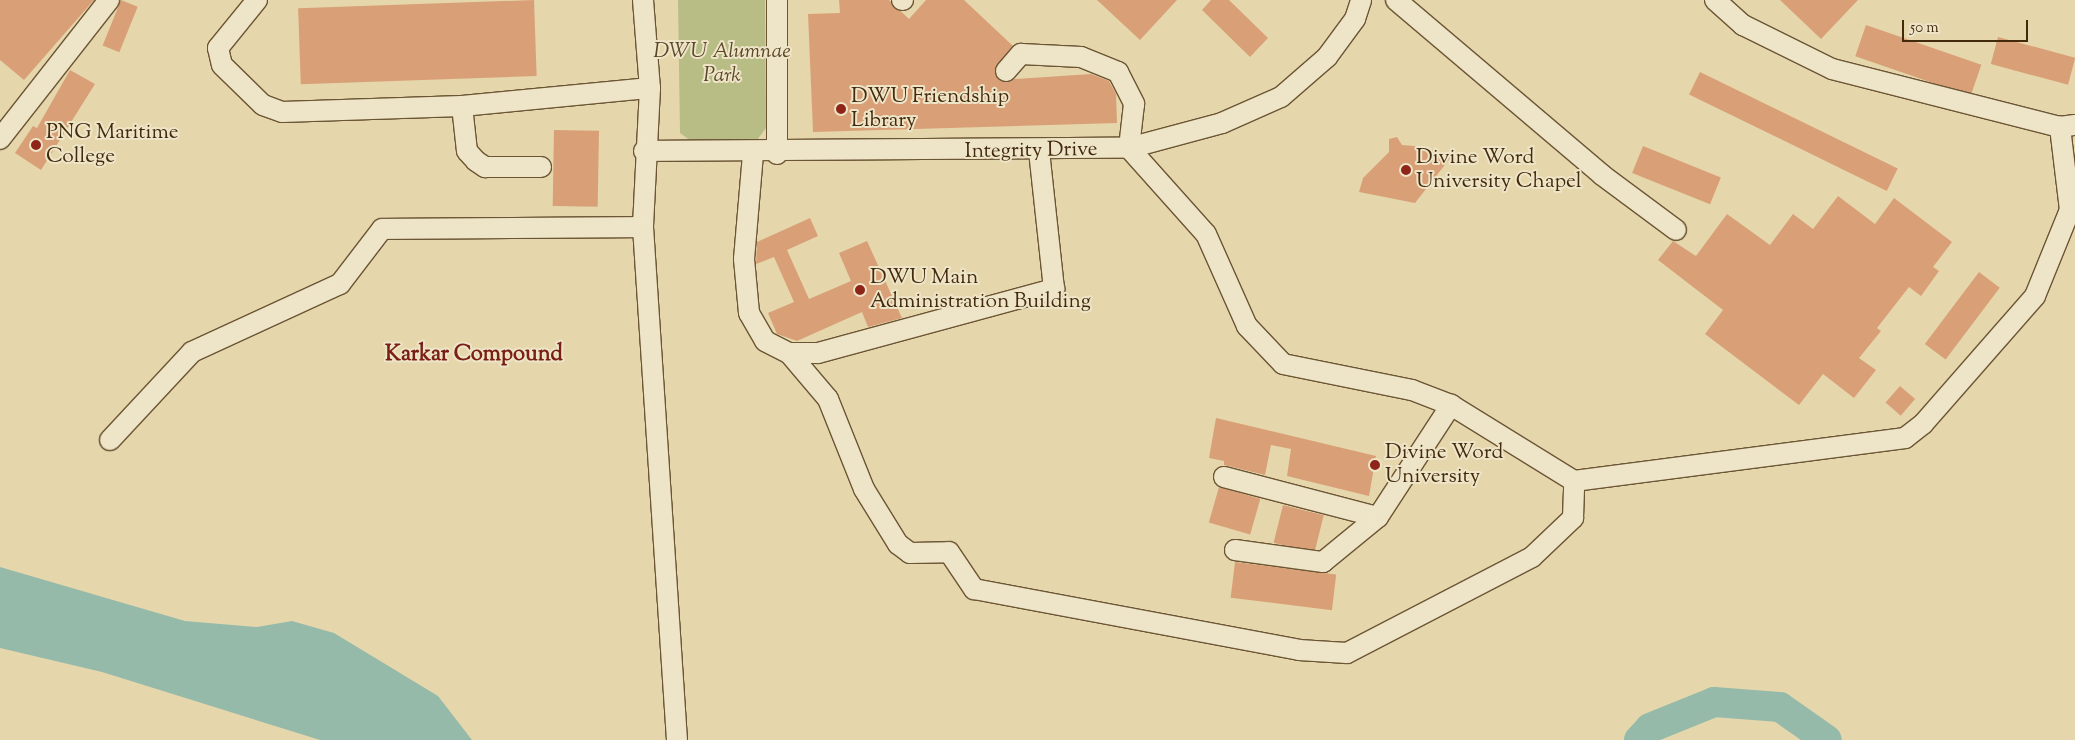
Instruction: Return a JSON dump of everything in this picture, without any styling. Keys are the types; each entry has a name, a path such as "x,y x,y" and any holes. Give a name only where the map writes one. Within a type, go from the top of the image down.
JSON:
{"street":[{"path":"0,139 108,0"},
{"path":"257,0 218,48 222,65 263,105 282,112 462,106 650,88"},
{"path":"643,0 650,88 644,151 643,228 677,740"},
{"path":"777,0 777,154"},
{"name":"Integrity Drive","path":"644,151 777,154 1129,148 1222,123 1281,97 1327,57 1355,19 1361,0"},
{"path":"1396,0 1602,175 1676,230"},
{"path":"1006,70 1021,54 1081,57 1118,72 1134,104 1129,148 1206,234 1247,326 1283,364 1412,390 1451,405 1574,481 1905,438 1924,424 2035,296 2070,210 2068,126 1832,69 1743,25 1715,0"},
{"path":"462,106 467,151 476,161 485,167 541,167"},
{"path":"789,353 818,354 894,336 1054,289 1039,150"},
{"path":"754,154 744,259 748,313 765,341 789,353 828,399 864,490 898,544 910,553 949,552 974,589 1299,650 1347,653 1532,557 1573,518 1574,481"},
{"path":"110,440 192,352 340,284 382,229 643,228"},
{"path":"1235,550 1323,562 1378,517 1451,405"},
{"path":"1224,477 1378,517"}],"green space":[{"name":"DWU Alumnae Park","path":"678,0 765,0 766,128 757,140 691,141 680,133"}],"shaded area":[{"path":"0,567 185,621 257,627 292,621 334,633 438,696 472,740 320,740 102,672 0,648"}],"building":[{"path":"0,0 94,0 24,80 0,60"},
{"path":"121,0 138,7 119,52 103,45"},
{"path":"534,0 537,76 301,84 298,8"},
{"path":"839,0 889,0 909,19 926,0 964,0 1013,46 995,68 999,80 1091,74 1109,81 1116,94 1117,123 813,132 808,14 840,13"},
{"path":"1097,0 1177,0 1140,40"},
{"path":"1211,0 1229,0 1268,38 1250,57 1202,10"},
{"path":"1780,0 1858,0 1821,39"},
{"path":"1866,25 1981,65 1971,96 1855,56"},
{"path":"1998,37 2075,58 2068,85 1991,64"},
{"path":"70,70 95,84 41,170 15,153 33,126 37,128"},
{"path":"1700,72 1898,168 1887,191 1689,94"},
{"path":"554,130 599,131 598,207 553,206"},
{"name":"Divine Word University Chapel","path":"1397,137 1402,145 1426,147 1451,157 1415,203 1359,192 1363,178 1389,152 1389,139"},
{"path":"1643,146 1721,177 1710,204 1632,173"},
{"path":"1838,196 1875,224 1894,198 1952,242 1933,267 1939,271 1921,296 1909,287 1877,328 1881,331 1859,358 1876,370 1854,398 1823,374 1799,405 1705,334 1723,310 1658,260 1673,241 1696,256 1727,214 1770,245 1793,214 1813,229"},
{"name":"DWU Main Administration Building","path":"810,218 818,236 787,250 809,299 851,281 839,253 867,241 902,318 868,327 862,312 797,341 777,334 768,313 794,302 774,257 756,264 757,242"},
{"path":"1979,272 2000,288 1946,360 1925,344"},
{"path":"1900,386 1915,399 1901,416 1886,403"},
{"path":"1216,418 1376,456 1369,496 1287,476 1291,449 1271,445 1265,475 1224,465 1224,461 1209,458"},
{"path":"1219,487 1260,499 1250,534 1209,523"},
{"path":"1283,505 1324,515 1314,553 1274,543"},
{"path":"1235,562 1336,574 1332,610 1231,598"}],"waterway":[{"path":"1639,740 1650,728 1714,702 1780,707 1827,740"}],"place":[{"name":"DWU Friendship Library","path":"841,109"},
{"name":"PNG Maritime College","path":"36,145"},
{"name":"Divine Word University Chapel","path":"1406,170"},
{"name":"DWU Main Administration Building","path":"860,290"},
{"name":"Divine Word University","path":"1375,465"}],"district":[{"name":"Karkar Compound","path":"474,356"}]}
